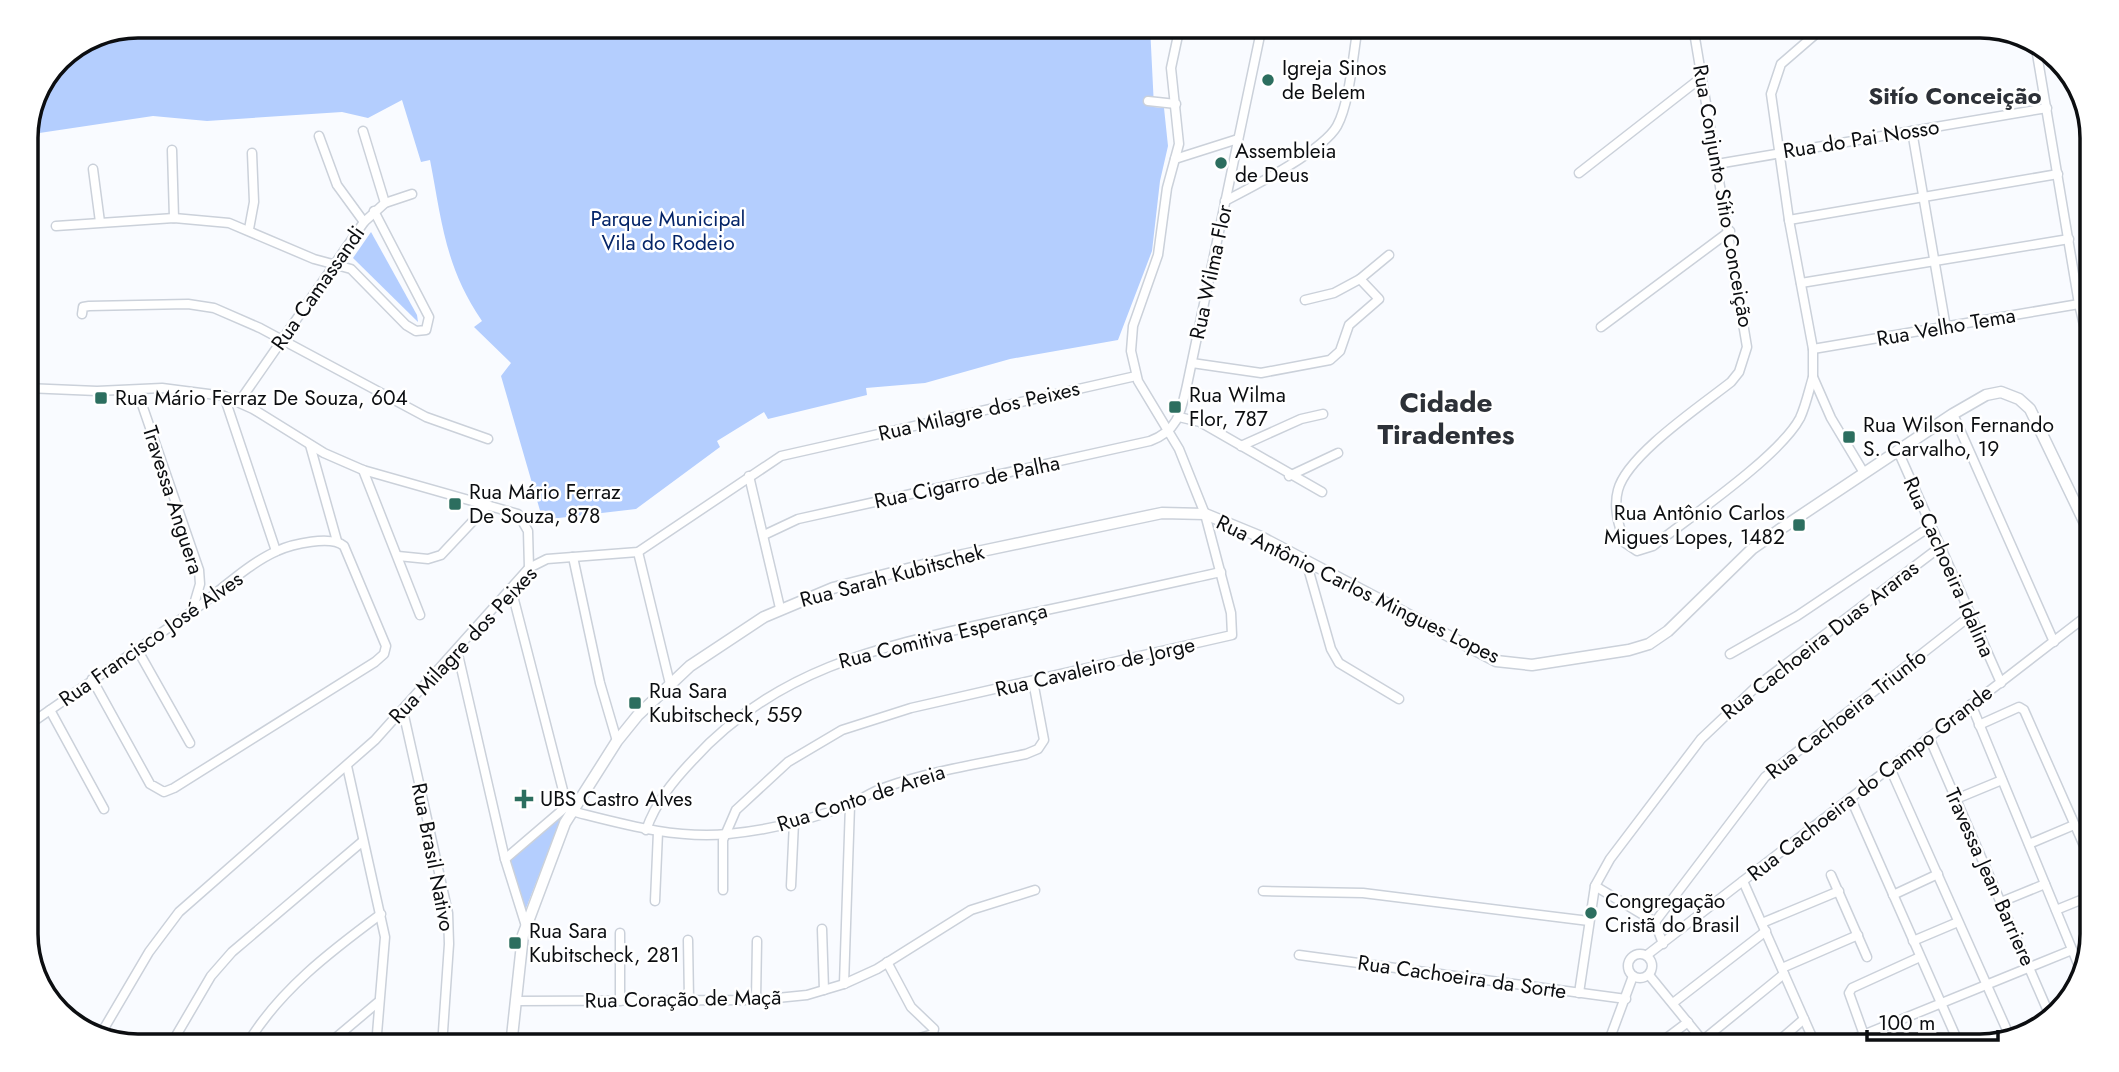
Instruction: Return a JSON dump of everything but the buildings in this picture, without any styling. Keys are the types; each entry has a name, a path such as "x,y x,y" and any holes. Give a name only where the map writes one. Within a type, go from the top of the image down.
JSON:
{"street":[{"path":"1136,376 1131,351 1133,326 1158,255 1167,188 1180,135 1171,68 1177,38"},
{"name":"Rua Wilma Flor","path":"1170,432 1179,417 1192,363 1259,38"},
{"path":"1225,201 1295,160 1336,129 1356,38"},
{"name":"Rua Conjunto Sítio Conceição","path":"1695,38 1747,338 1745,358 1731,382 1658,439 1623,477 1616,507 1625,543 1637,551 1653,546 1753,467 1793,428 1801,416 1813,377"},
{"path":"1809,38 1791,52 1774,77 1771,94 1789,220 1813,349 1813,377 1831,418 1864,473"},
{"path":"2038,56 2080,308"},
{"path":"1579,173 1702,76"},
{"path":"1148,101 1176,104"},
{"name":"Rua do Pai Nosso","path":"1717,164 2047,108"},
{"path":"363,131 385,203"},
{"path":"1912,131 1946,328"},
{"path":"319,136 337,186 364,222"},
{"path":"1175,159 1238,139"},
{"path":"172,150 174,218"},
{"path":"249,229 254,202 253,153"},
{"path":"93,169 100,222"},
{"path":"1789,220 2059,174"},
{"name":"Rua Camassandi","path":"239,402 364,222 385,203 412,194"},
{"path":"56,226 174,218 219,220 249,229 314,259 335,263 359,275 406,325 416,331 425,330 429,317 374,211"},
{"path":"1601,327 1730,231"},
{"path":"1801,283 2069,239"},
{"path":"1305,300 1334,293 1360,279 1390,255"},
{"path":"1192,363 1261,373 1330,360 1340,351 1351,322 1379,301 1379,296 1360,279"},
{"name":"Rua Velho Tema","path":"1813,349 2079,304"},
{"path":"82,314 83,307 89,306 202,306 282,340 426,417 488,439"},
{"name":"Rua Cavaleiro de Jorge","path":"724,834 736,810 759,787 804,752 842,730 901,710 1232,635 1234,625 1205,514 1170,432 1136,376"},
{"name":"Rua Milagre dos Peixes","path":"105,1027 149,952 179,912 347,766 403,711 529,568 548,559 639,552 775,458 1136,376"},
{"path":"39,388 179,389 223,396 239,402 310,445 363,470 510,510 524,522 528,537 529,568"},
{"name":"Travessa Anguera","path":"137,390 199,569 200,584 192,611"},
{"name":"Rua Antônio Carlos Mingues Lopes","path":"1205,514 1262,537 1496,661 1532,665 1629,650 1649,643 1668,631 1752,549 1898,450 1986,395 2001,392 2019,399 2030,409 2080,513"},
{"path":"223,396 276,551 337,541"},
{"path":"1241,446 1301,419 1323,414"},
{"path":"1953,414 2054,642"},
{"path":"1179,417 1200,422 1289,476 1322,492"},
{"name":"Rua Cigarro de Palha","path":"764,535 798,519 1150,441 1170,432"},
{"path":"92,680 150,784 160,791 174,788 384,654 384,641 346,550 337,541 310,445"},
{"name":"Rua Cachoeira Idalina","path":"1898,450 2001,683"},
{"path":"1289,476 1338,453"},
{"path":"363,470 421,615"},
{"path":"749,475 780,608"},
{"path":"398,556 428,559 441,555 488,505"},
{"name":"Rua Sarah Kubitschek","path":"512,1034 526,926 569,808 617,741 670,684 711,649 780,608 845,585 963,555 1162,513 1205,514"},
{"path":"1730,654 1797,616 1931,526"},
{"name":"Rua Cachoeira Duas Araras","path":"1579,993 1595,886 1610,859 1717,722 1757,686 1940,547"},
{"name":"Rua Francisco José Alves","path":"39,717 276,551"},
{"path":"639,552 670,684"},
{"path":"573,557 602,693 617,741"},
{"path":"1306,561 1331,649 1339,663 1399,699"},
{"name":"Rua Comitiva Esperança","path":"646,830 661,798 706,746 756,703 809,673 884,646 1221,572"},
{"path":"505,859 569,808 511,588"},
{"name":"Rua Cachoeira Triunfo","path":"1655,922 1765,777 1970,616"},
{"name":"Rua Cachoeira do Campo Grande","path":"1647,955 2080,621"},
{"path":"137,649 190,743"},
{"path":"457,650 505,859 526,926"},
{"name":"Rua Conto de Areia","path":"569,808 658,831 724,834 794,822 850,805 883,787 908,779 1038,749 1045,740 1033,681"},
{"path":"1971,704 2077,960"},
{"path":"1979,725 2019,707 2024,710 2080,838"},
{"path":"50,710 104,809"},
{"name":"Rua Brasil Nativo","path":"403,711 448,913 450,944 443,1034"},
{"name":"Travessa Jean Barriere","path":"1929,737 2029,967 2050,1006"},
{"path":"347,766 381,914 384,946 376,1034"},
{"path":"1890,768 2007,1030"},
{"path":"1956,799 2002,780"},
{"path":"1851,799 1955,1034"},
{"path":"844,984 850,805"},
{"path":"791,886 794,822"},
{"path":"2029,844 2074,825"},
{"path":"654,901 658,831"},
{"path":"723,890 724,834"},
{"path":"177,1034 211,976 232,952 363,841"},
{"path":"1893,895 1937,874"},
{"path":"1831,875 1867,957"},
{"path":"1743,881 1811,1034"},
{"path":"2001,902 2045,884"},
{"path":"1595,886 1655,922 1662,944"},
{"name":"Rua Coração de Maçã","path":"516,1001 790,998 844,984 887,962 971,909 1035,890"},
{"path":"1263,891 1363,893 1589,921"},
{"path":"1673,1003 1764,927 1839,891"},
{"path":"2056,910 2080,900"},
{"path":"254,1034 286,992 381,914"},
{"path":"1913,941 1958,922"},
{"path":"822,929 824,990"},
{"path":"620,933 620,1001"},
{"path":"1715,1034 1783,971 1858,935"},
{"path":"688,940 689,1000"},
{"path":"756,1000 757,941"},
{"path":"1920,957 1852,988 1849,998 1863,1034 2073,950"},
{"path":"1636,954 1647,955 1652,965 1649,975 1644,978 1633,976 1629,972 1628,962 1636,954"},
{"name":"Rua Cachoeira da Sorte","path":"1299,955 1626,999"},
{"path":"887,962 911,1007 934,1029 933,1034"},
{"path":"1649,975 1698,1034"},
{"path":"1612,1034 1633,976"},
{"path":"340,1034 377,1003"},
{"path":"1787,1034 1804,1019"},
{"path":"1672,1034 1688,1022"}],"green space":[{"name":"Parque Municipal Vila do Rodeio","path":"138,38 1151,38 1154,107 1164,108 1168,146 1160,181 1152,251 1118,340 1010,359 925,383 866,388 867,395 768,419 764,412 717,441 720,447 636,509 550,519 541,514 501,376 511,363 474,327 482,321 452,263 430,160 421,162 402,100 368,118 342,112 207,121 153,116 39,133 42,112 49,94 72,63 100,46"},
{"path":"371,232 417,315 418,322 353,258"},
{"path":"564,811 525,911 510,860"}],"place":[{"name":"Igreja Sinos de Belem","path":"1268,80"},
{"name":"Assembleia de Deus","path":"1221,163"},
{"name":"Rua Mário Ferraz De Souza, 604","path":"101,398"},
{"name":"Rua Wilma Flor, 787","path":"1175,407"},
{"name":"Rua Wilson Fernando S. Carvalho, 19","path":"1849,437"},
{"name":"Rua Mário Ferraz De Souza, 878","path":"455,504"},
{"name":"Rua Antônio Carlos Migues Lopes, 1482","path":"1799,525"},
{"name":"Rua Sara Kubitscheck, 559","path":"635,703"},
{"name":"UBS Castro Alves","path":"524,799"},
{"name":"Congregação Cristã do Brasil","path":"1591,913"},
{"name":"Rua Sara Kubitscheck, 281","path":"515,943"}],"district":[{"name":"Sitío Conceição","path":"1955,95"},
{"name":"Cidade Tiradentes","path":"1446,418"}]}
